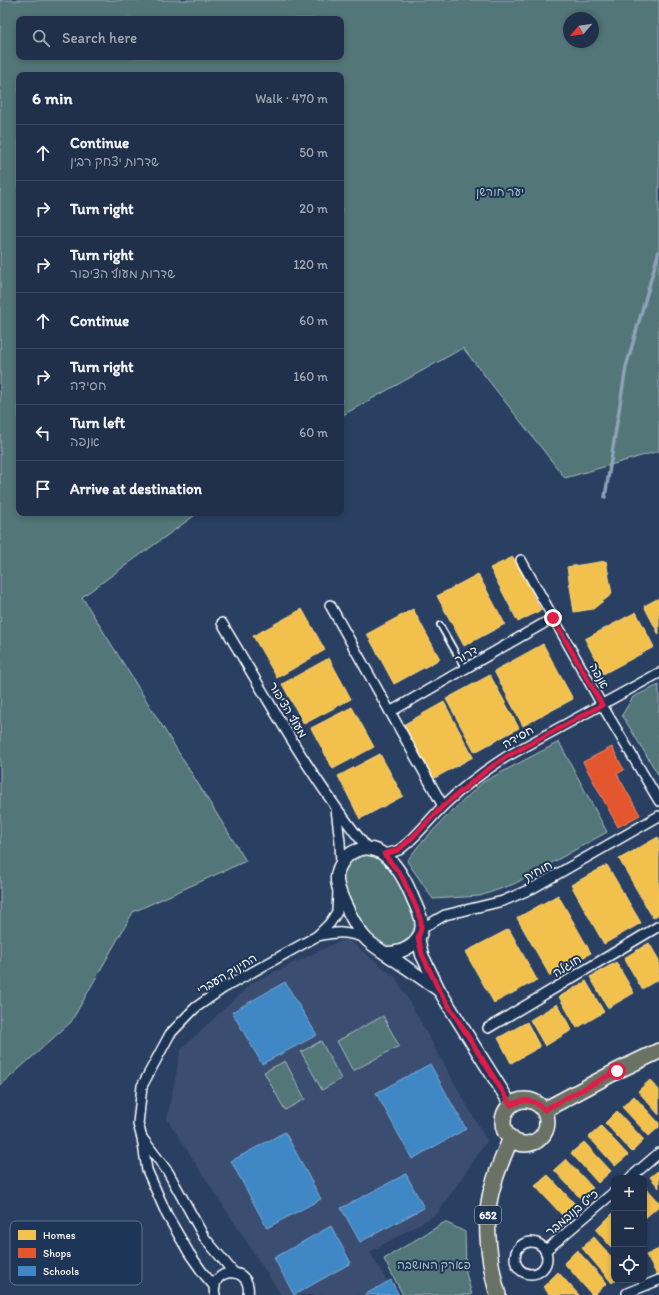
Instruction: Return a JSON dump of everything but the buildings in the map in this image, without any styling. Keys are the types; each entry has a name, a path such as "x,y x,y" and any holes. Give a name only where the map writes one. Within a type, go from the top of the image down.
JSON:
{"main road":[{"path":"544,1110 617,1071 659,1051"},
{"path":"518,1101 533,1101 544,1110 547,1117 546,1130 537,1141 524,1144 517,1142 506,1132 504,1118 506,1111 511,1105 518,1101"},
{"name":"652","path":"498,1295 493,1278 488,1229 490,1197 500,1165 511,1138"}],"street":[{"name":"אנפה","path":"521,560 602,705 659,801"},
{"path":"330,605 443,806"},
{"name":"דרור","path":"390,712 553,618"},
{"name":"מעוף הציפור","path":"222,623 293,741 335,807 368,849"},
{"name":"חסידה","path":"384,854 398,850 410,840 443,806 487,770 506,757 659,673"},
{"name":"מעוף הציפור","path":"335,807 340,842 341,864"},
{"name":"חוחית","path":"419,933 445,915 503,901 533,888 659,816"},
{"path":"439,990 377,948 365,938 347,908 338,888 338,871 346,857 352,852 360,849 377,850 384,854 401,875 421,921 419,933 422,954 439,990 511,1105"},
{"name":"החינוך העברי","path":"215,1291 189,1252 167,1214 147,1170 142,1138 138,1124 142,1086 170,1034 195,1008 222,989 317,936 330,923 337,912 338,888"},
{"name":"חוגלה","path":"488,1028 659,926"},
{"name":"החינוך העברי","path":"317,936 336,932 350,933 365,938"},
{"path":"385,953 404,951 412,945 419,933"},
{"name":"החינוך העברי","path":"142,1138 168,1172 204,1236 234,1273 239,1274 247,1283 249,1288 248,1295"},
{"path":"633,1175 659,1153"},
{"name":"כ\"ט בנובמבר","path":"545,1251 611,1195"},
{"path":"215,1291 216,1282 223,1274 234,1273"},
{"path":"628,1295 627,1293 659,1280"}],"lane":[{"path":"440,625 465,669"}],"shaded area":[{"path":"346,938 396,978 487,1141 437,1214 370,1252 395,1295 281,1295 167,1119 181,1049 252,983"}],"green space":[{"name":"יער חורשן","path":"0,0 659,0 659,451 565,478 463,348 344,414 344,72 16,72 16,516 194,516 82,597 246,861 133,912 71,1022 0,1086"},
{"path":"659,685 659,776 622,715 633,697"},
{"path":"559,742 607,832 514,884 480,896 433,899 407,861 419,845 483,782"},
{"path":"370,855 382,860 393,871 414,916 415,924 412,933 406,940 398,945 381,945 372,939 356,915 342,882 344,871 350,863 359,857"},
{"path":"383,1016 399,1046 353,1071 337,1041"},
{"path":"321,1041 341,1079 322,1090 301,1052"},
{"path":"285,1061 305,1099 285,1110 264,1072"},
{"name":"פארק המושבה","path":"445,1222 465,1232 466,1273 472,1295 403,1295 384,1259"}],"waterway":[{"path":"605,497 626,367 659,251"}],"route":[{"path":"553,618 602,705 506,757 487,770 443,806 424,828 398,850 384,854 401,875 416,907 421,921 421,929 418,937 422,954 439,990 511,1105 518,1101 533,1101 544,1110 617,1071"}]}
